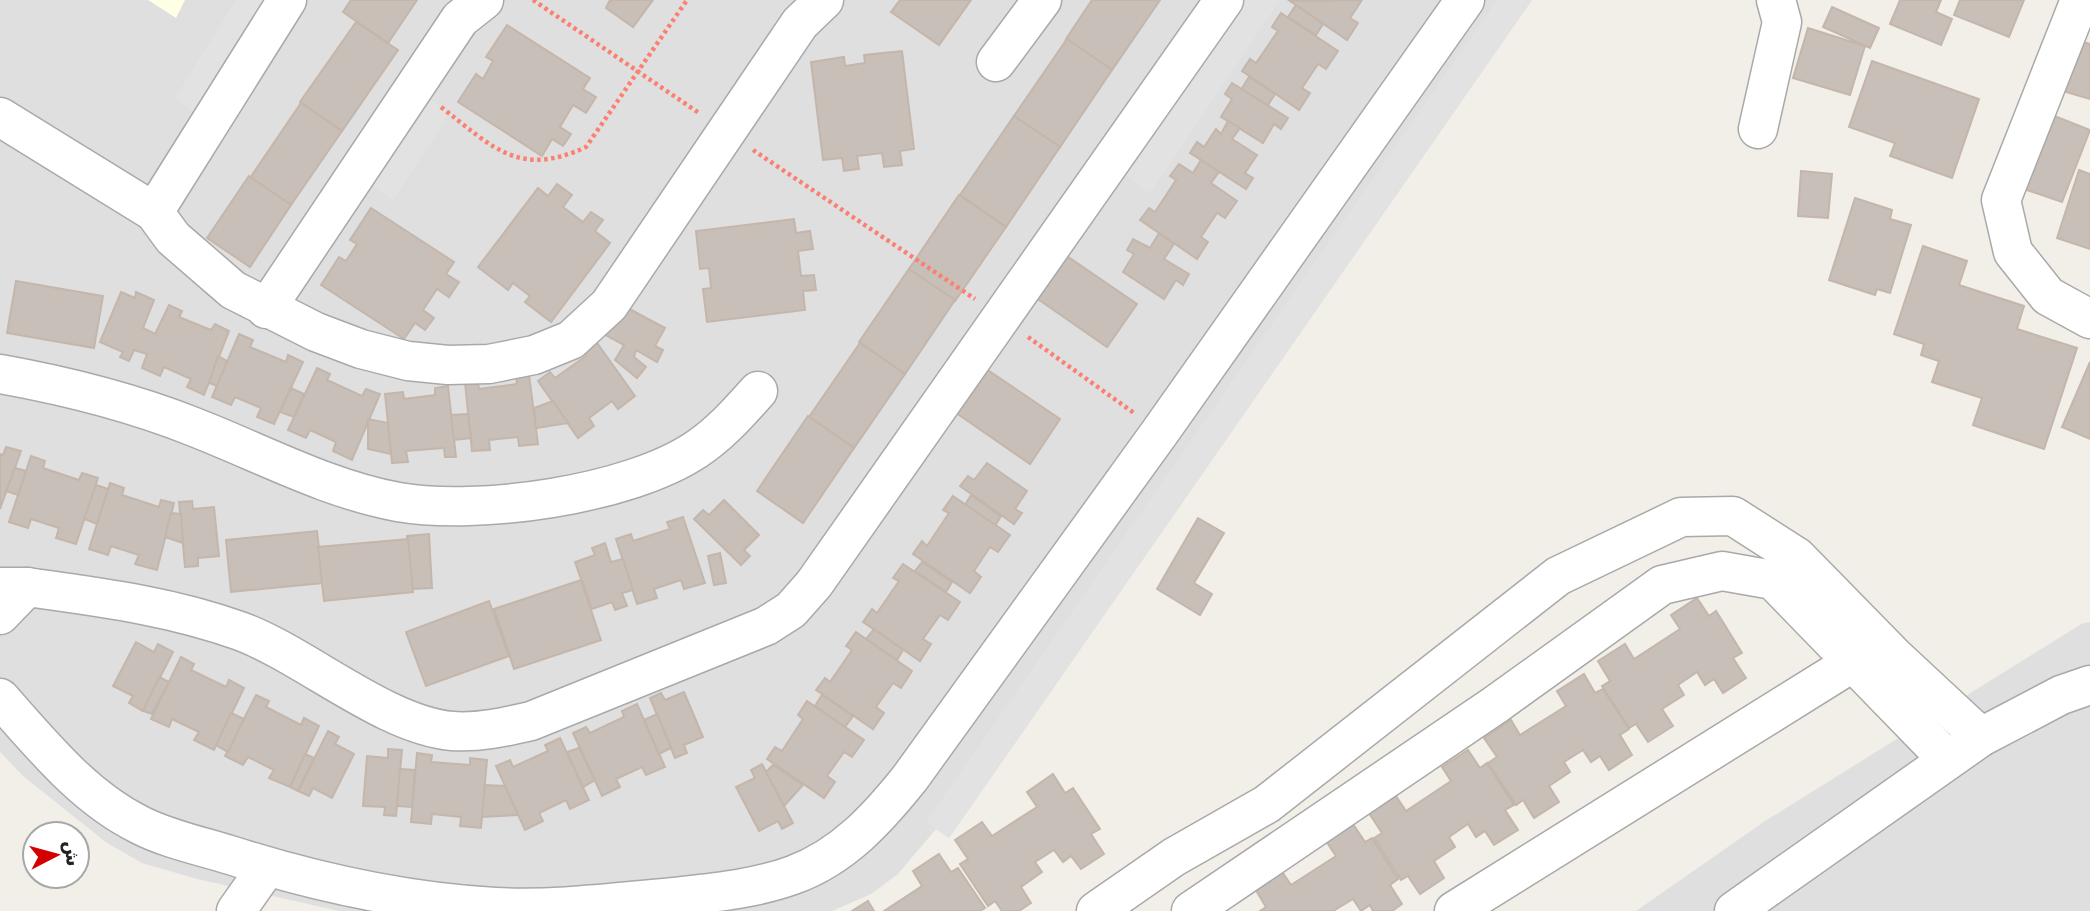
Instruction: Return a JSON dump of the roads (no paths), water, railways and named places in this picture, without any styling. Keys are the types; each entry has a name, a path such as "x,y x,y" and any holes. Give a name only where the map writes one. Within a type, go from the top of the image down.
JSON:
{"street":[{"path":"154,212 287,0"},
{"path":"266,309 460,19 484,0"},
{"path":"0,117 154,212 173,237 214,274 233,290 266,309 361,349 408,361 448,365 512,359 571,340 609,305 800,23 824,0"},
{"path":"996,62 1041,0"},
{"path":"0,615 13,587 151,606 205,618 245,633 408,720 451,731 493,730 531,721 766,626 791,610 814,584 999,316 1224,0"},
{"path":"0,698 54,759 103,802 141,826 267,867 422,901 496,907 578,906 734,891 794,875 838,852 879,817 1160,432 1465,0"},
{"path":"1758,129 1782,22 1776,0"},
{"path":"2080,0 2001,200 2013,252 2048,296 2090,319"},
{"path":"0,374 114,398 194,426 342,487 399,502 460,506 573,495 638,476 696,450 728,424 758,391"},
{"path":"1096,911 1174,858 1268,804 1558,576 1681,517 1733,516 1797,557 1896,658 1981,737"},
{"path":"1191,911 1495,705 1662,585 1722,571 1773,580 1948,759"},
{"path":"1454,911 1855,661"},
{"path":"1734,911 1981,737 2049,700 2090,685"},
{"path":"236,911 267,867"}]}
